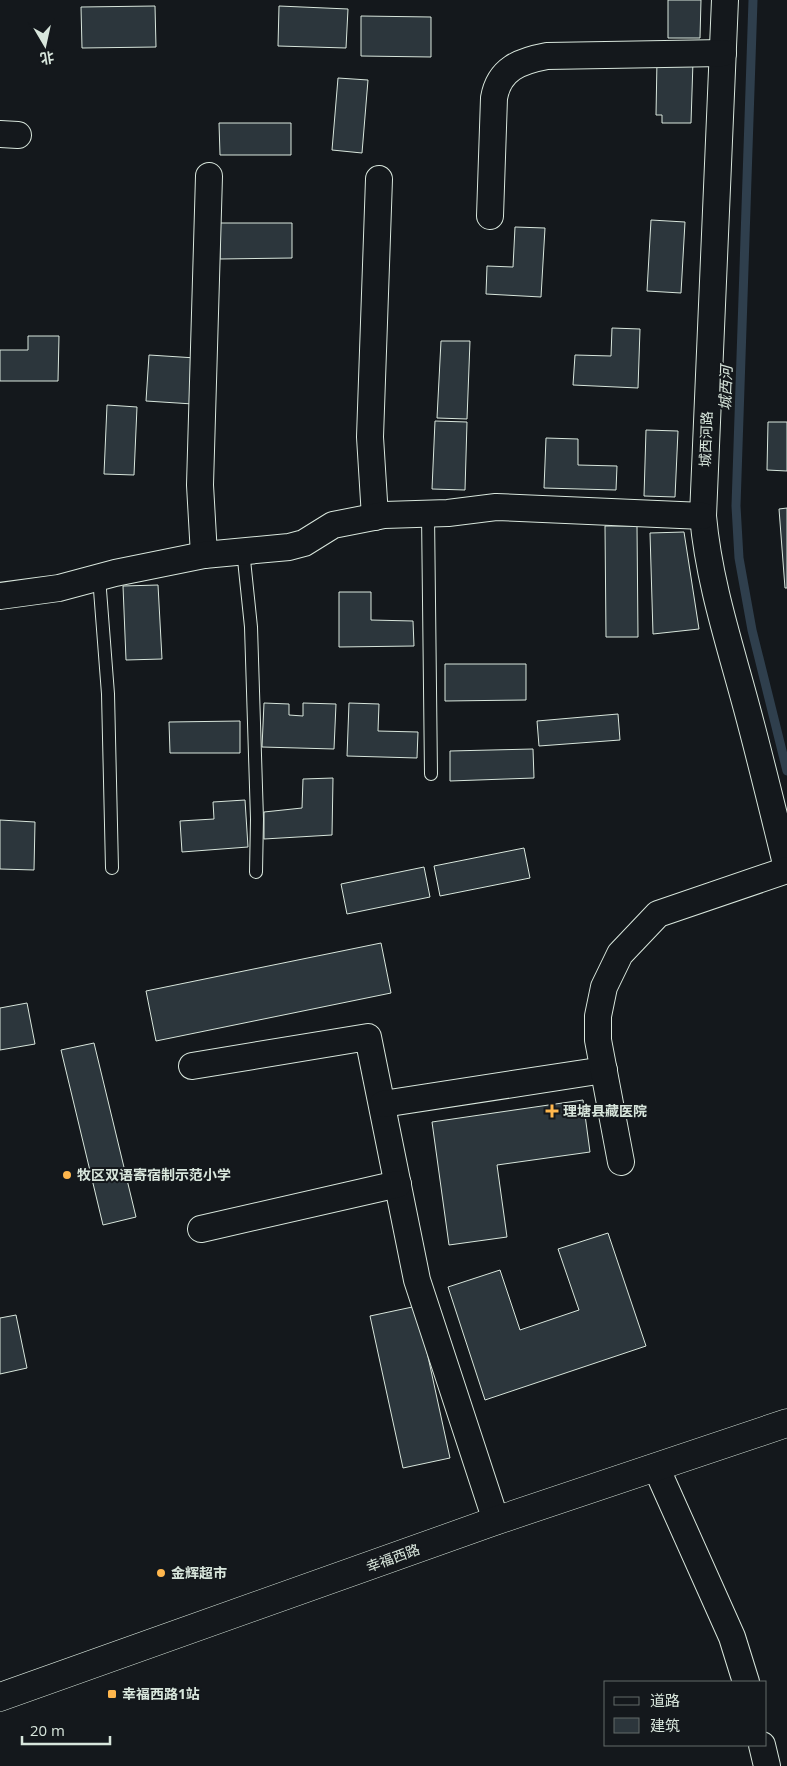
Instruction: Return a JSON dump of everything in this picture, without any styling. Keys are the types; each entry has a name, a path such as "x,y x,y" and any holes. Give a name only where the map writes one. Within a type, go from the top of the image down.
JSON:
{"main road":[{"name":"幸福西路","path":"0,1697 496,1521 787,1423"}],"street":[{"name":"城西河路","path":"726,0 703,516 710,573 718,608 747,709 787,869"},
{"path":"490,216 494,98 498,81 512,68 522,62 547,56 723,53"},
{"path":"204,555 200,521 200,475 209,176"},
{"path":"375,517 370,437 379,180"},
{"path":"0,596 60,588 99,577 204,555 289,547 304,543 333,525 375,517 496,507 703,516"},
{"path":"621,1162 598,1040 598,1016 604,987 620,954 644,926 658,914 787,869"},
{"path":"192,1066 368,1037 417,1280 496,1521"},
{"path":"382,1104 604,1070"},
{"path":"201,1229 398,1184"},
{"path":"656,1467 732,1638 746,1681"},
{"path":"762,1746 767,1766"}],"lane":[{"path":"428,514 431,774"},
{"path":"243,550 250,627 257,819 256,872"},
{"path":"99,577 107,685 112,868"}],"building":[{"path":"668,0 701,0 700,38 668,38"},
{"path":"155,6 156,47 82,48 81,7"},
{"path":"279,6 348,9 346,48 278,46"},
{"path":"361,16 431,17 431,57 361,56"},
{"path":"657,60 693,61 691,123 662,123 662,115 656,115"},
{"path":"338,78 368,80 362,153 332,150"},
{"path":"219,123 291,123 291,155 220,155"},
{"path":"651,220 685,222 681,293 647,291"},
{"path":"220,223 292,223 292,258 220,259"},
{"path":"515,227 545,228 541,297 486,294 487,266 513,267"},
{"path":"612,328 640,329 638,388 573,385 575,355 611,356"},
{"path":"28,336 59,336 58,381 0,381 0,350 28,350"},
{"path":"441,341 470,341 467,419 437,418"},
{"path":"149,355 196,358 193,404 146,401"},
{"path":"107,405 137,407 134,475 104,474"},
{"path":"435,421 467,422 465,490 432,489"},
{"path":"768,422 787,422 787,471 767,470"},
{"path":"646,430 678,431 675,497 644,496"},
{"path":"546,438 578,439 578,465 617,466 616,490 544,488"},
{"path":"787,508 787,588 785,588 779,509"},
{"path":"605,526 637,526 638,637 606,637"},
{"path":"684,532 699,629 653,634 650,533"},
{"path":"158,585 162,659 126,660 123,586"},
{"path":"339,592 371,592 371,620 413,621 414,646 339,647"},
{"path":"445,664 526,664 526,700 445,701"},
{"path":"264,703 289,704 289,715 303,716 303,703 336,704 334,749 262,747"},
{"path":"349,703 379,704 378,731 418,732 417,758 347,756"},
{"path":"618,714 620,740 539,746 537,721"},
{"path":"240,721 240,753 170,753 169,722"},
{"path":"533,749 534,778 450,781 450,751"},
{"path":"333,778 332,835 264,839 264,812 302,808 303,779"},
{"path":"245,800 248,847 182,852 180,821 214,819 213,802"},
{"path":"0,820 35,822 34,870 0,869"},
{"path":"524,848 530,878 440,896 434,866"},
{"path":"424,867 430,897 347,914 341,884"},
{"path":"381,943 391,993 156,1041 146,991"},
{"path":"27,1003 35,1044 0,1050 0,1008"},
{"path":"94,1043 136,1217 103,1225 61,1050"},
{"path":"583,1100 590,1152 497,1165 507,1237 449,1245 432,1122"},
{"path":"608,1233 646,1346 485,1400 448,1287 500,1270 520,1330 579,1310 558,1249"},
{"path":"417,1306 450,1458 403,1468 370,1316"},
{"path":"16,1315 27,1368 0,1374 0,1318"}],"waterway":[{"name":"城西河","path":"753,0 736,506 739,558 752,630 787,771"}],"place":[{"name":"理塘县藏医院","path":"552,1111"},
{"name":"牧区双语寄宿制示范小学","path":"67,1175"},
{"name":"金辉超市","path":"161,1573"},
{"name":"幸福西路1站","path":"112,1694"}]}
